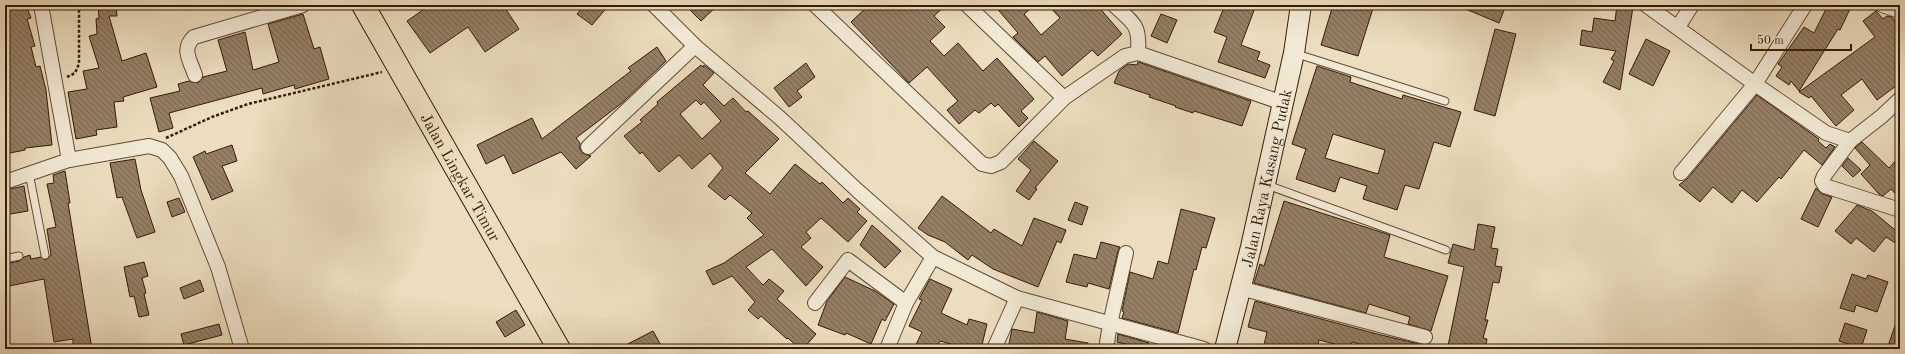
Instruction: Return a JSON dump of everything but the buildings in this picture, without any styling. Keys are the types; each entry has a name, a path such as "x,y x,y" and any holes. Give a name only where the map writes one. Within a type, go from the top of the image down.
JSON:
{"highway":[{"name":"Jalan Lingkar Timur","path":"363,5 559,349"}],"street":[{"path":"41,5 56,81 69,160"},
{"path":"194,75 186,50 188,43 194,37 303,5"},
{"path":"654,5 694,46 780,118 858,192 933,257 1017,298 1204,349"},
{"path":"815,5 982,164 991,166 1001,162 1064,98 1125,56 1138,53 1283,103"},
{"path":"967,5 1064,98"},
{"path":"1114,5 1135,25 1139,33 1138,53"},
{"path":"1646,5 1755,84 1826,133 1850,140"},
{"path":"1678,27 1692,5"},
{"path":"1681,173 1755,84 1805,5"},
{"path":"1882,5 1900,11"},
{"name":"Jalan Raya Kasang Pudak","path":"1225,349 1265,184 1294,53 1299,6"},
{"path":"588,147 694,46"},
{"path":"1900,99 1882,116 1850,140 1822,181 1825,186 1900,210"},
{"path":"5,182 69,160 149,146 162,150 170,158 181,176 218,267 241,349"},
{"path":"1106,349 1126,253"},
{"path":"887,349 906,303 933,257"},
{"path":"815,303 848,260 906,303"},
{"path":"1240,288 1425,337"},
{"path":"994,349 1017,298"}],"lane":[{"path":"1294,53 1446,101"},
{"path":"29,173 45,254"},
{"path":"1265,184 1446,250"},
{"path":"5,259 19,256"}],"path":[{"path":"56,81 70,76 77,69 79,5"},
{"path":"149,146 229,110 399,68"}]}
